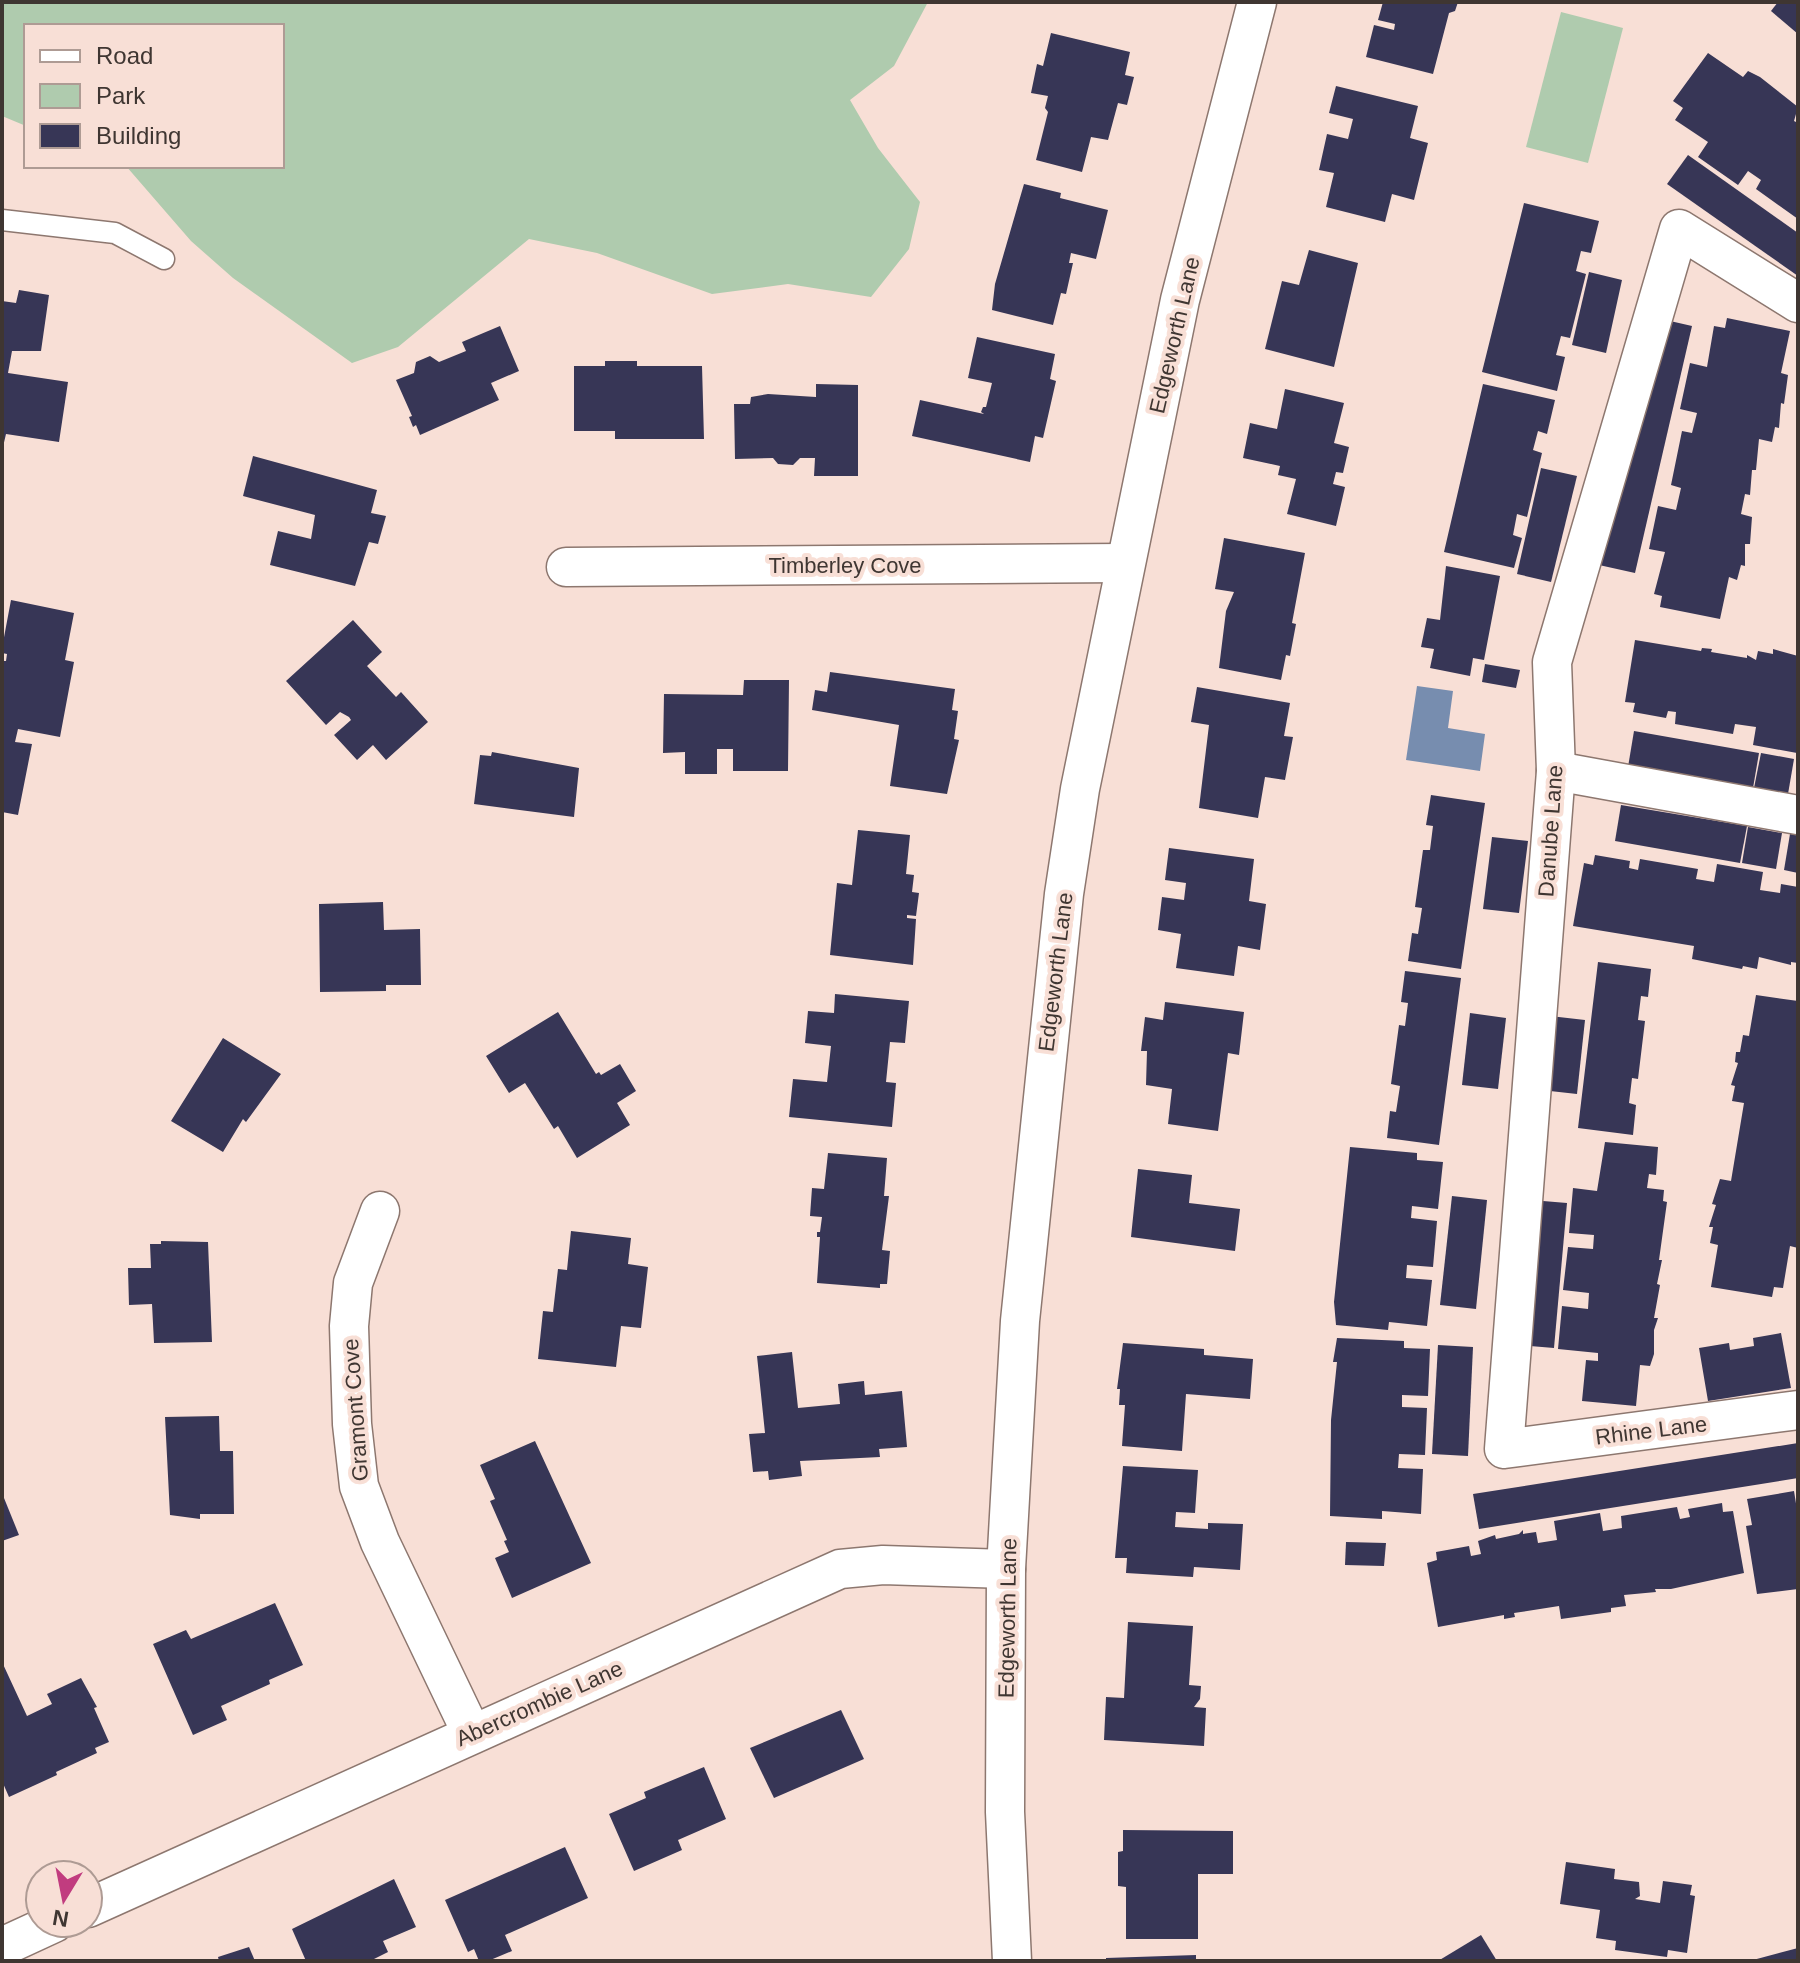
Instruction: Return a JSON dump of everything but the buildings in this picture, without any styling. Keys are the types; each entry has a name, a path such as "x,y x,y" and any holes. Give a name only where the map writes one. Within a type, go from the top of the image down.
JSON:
{"street":[{"name":"Edgeworth Lane","path":"1012,1961 1005,1812 1006,1569 1020,1321 1054,978 1080,789 1124,563 1180,300 1257,2"},
{"name":"Danube Lane","path":"1504,1449 1556,771 1552,662 1679,229 1798,303"},
{"name":"Timberley Cove","path":"566,567 1124,563"},
{"path":"1556,771 1798,815"},
{"name":"Gramont Cove","path":"380,1211 353,1283 349,1326 352,1424 359,1486 380,1542 472,1734"},
{"name":"Rhine Lane","path":"1504,1449 1798,1410"},
{"name":"Abercrombie Lane","path":"104,1901 840,1569 896,1565 1006,1569"},
{"path":"2,1947 24,1937"}],"lane":[{"path":"2,220 115,233 164,259"}],"green space":[{"path":"2,2 928,2 894,66 850,100 878,148 920,202 909,249 871,297 788,284 712,294 597,253 529,239 398,347 352,363 233,278 191,241 128,168 284,168 284,24 24,24 24,125 2,116"},
{"path":"1561,12 1623,28 1588,163 1526,147"}],"water":[{"path":"1417,686 1453,691 1448,728 1485,734 1480,771 1406,760"}]}
